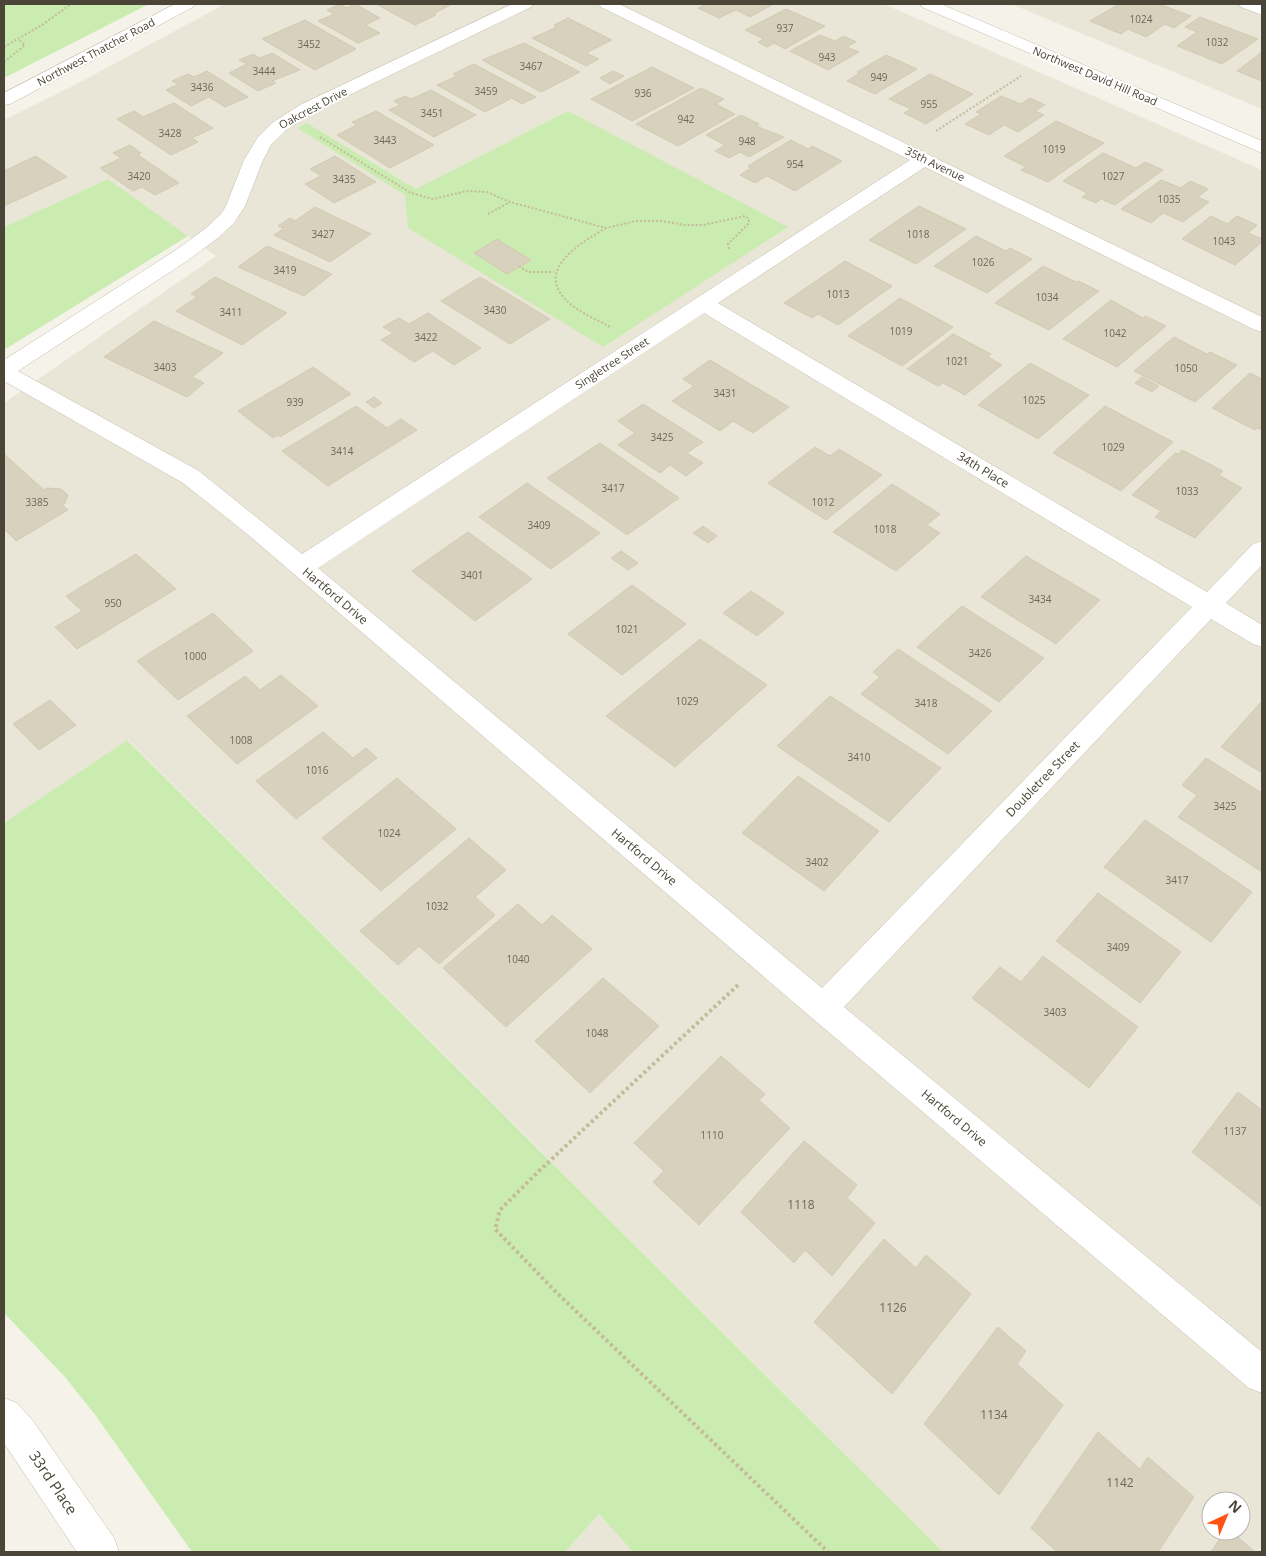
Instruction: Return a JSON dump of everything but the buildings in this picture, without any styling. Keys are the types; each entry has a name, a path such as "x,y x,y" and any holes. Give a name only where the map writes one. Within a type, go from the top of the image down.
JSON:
{"street":[{"name":"Northwest Thatcher Road","path":"4,100 187,4"},
{"name":"Oakcrest Drive","path":"4,371 175,259 223,223 231,215 244,191 256,154 270,133 279,125 526,4"},
{"name":"35th Avenue","path":"607,4 1262,325"},
{"name":"Northwest David Hill Road","path":"928,4 1055,50"},
{"name":"Northwest David Hill Road","path":"968,4 1055,50 1262,148"},
{"path":"1247,4 1262,10"},
{"name":"Singletree Street","path":"301,567 703,302 915,155"},
{"name":"34th Place","path":"703,302 1262,637"},
{"name":"Hartford Drive","path":"4,371 191,478 254,527 823,1008 1262,1375"},
{"name":"Doubletree Street","path":"823,1008 1262,550"},
{"name":"33rd Place","path":"4,1416 20,1434 100,1552"}],"path":[{"path":"4,47 71,4"},
{"path":"4,62 25,45 19,39"},
{"path":"915,155 1055,50"},
{"path":"290,118 418,196 433,199 467,190 478,190 510,202 606,228"},
{"path":"488,214 510,202"},
{"path":"616,331 567,301 558,287 554,272 558,264 576,247 606,228 636,221 662,221 684,225 703,225 745,216 749,223 728,244 729,250"},
{"path":"519,266 528,272 554,272"},
{"path":"766,959 532,1178 500,1210 495,1229 558,1293 828,1552"}],"shaded area":[{"path":"225,4 884,4 1262,170 1262,1552 943,1552 128,740 4,823 4,403 216,256 108,179 4,227 4,120 71,87","holes":["568,111 408,228 406,195 297,128 307,123 416,189"]},
{"path":"1011,4 1262,4 1262,109"},
{"path":"599,1514 633,1552 565,1552"}],"green space":[{"path":"4,4 149,4 4,78"},
{"path":"568,111 788,227 603,347 408,228 405,195 297,128 307,123 416,189"},
{"path":"108,179 188,236 4,350 4,227"},
{"path":"127,740 943,1552 633,1552 599,1514 565,1552 192,1552 96,1416 65,1377 4,1313 4,823"}]}
